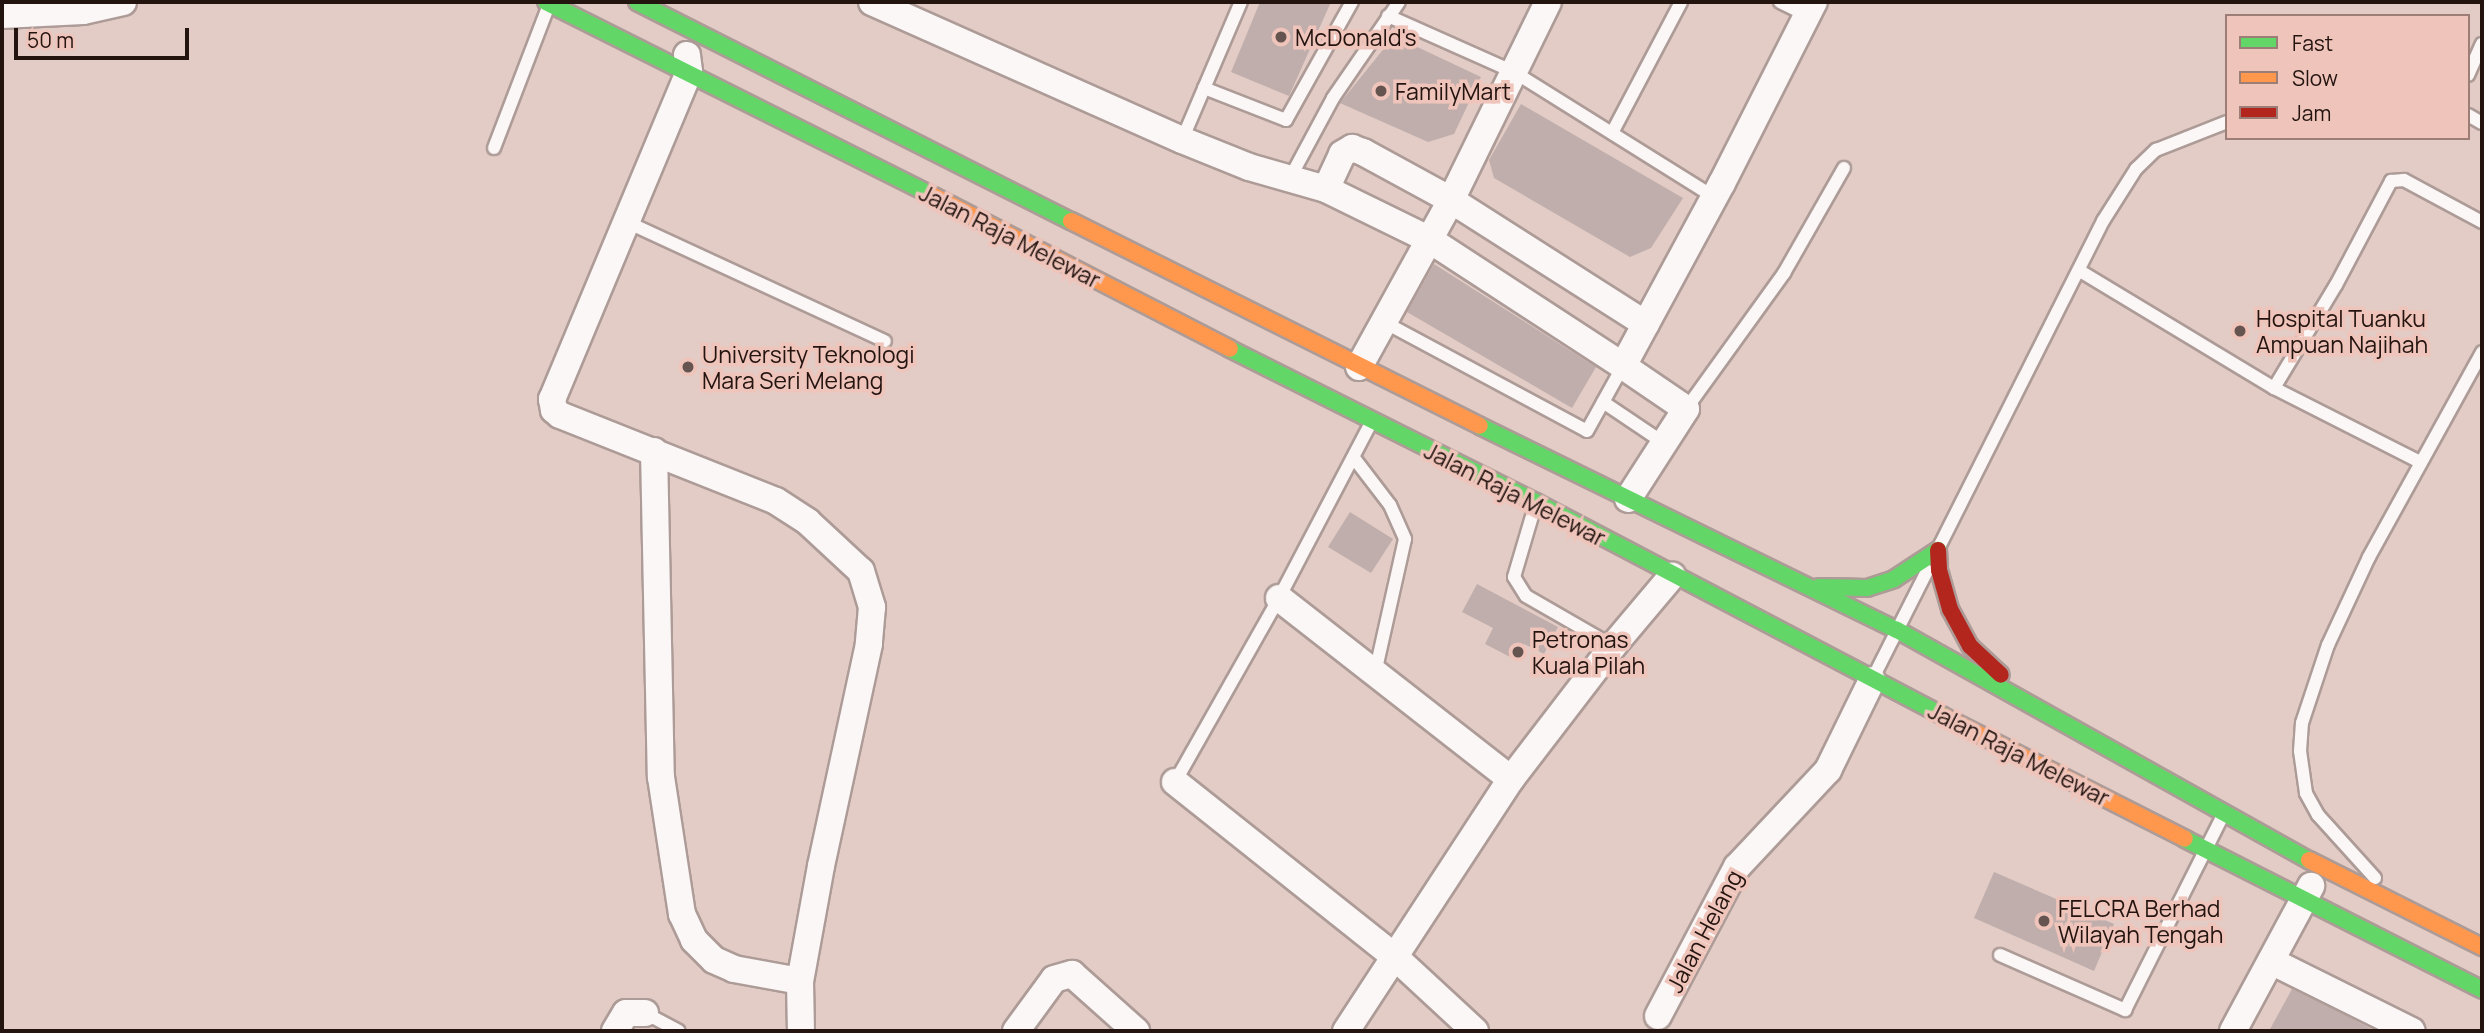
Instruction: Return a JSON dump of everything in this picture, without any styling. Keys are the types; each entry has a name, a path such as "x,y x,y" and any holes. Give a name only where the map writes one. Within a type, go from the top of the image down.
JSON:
{"highway":[{"name":"Jalan Raja Melewar","path":"548,2 792,123 1371,422 1536,502 1872,680 2482,990"},
{"name":"Jalan Raja Melewar","path":"637,2 1359,368 1897,630 2322,867 2482,947"},
{"path":"792,123 778,108 782,97 809,87"},
{"path":"1793,580 1842,589 1867,588 1894,579 1938,550"},
{"path":"1938,550 1939,570 1950,609 1970,646 2038,710"}],"street":[{"path":"2,15 83,10 123,2"},
{"path":"872,2 1182,140 1250,167 1326,188 1430,240 1623,366 1686,409 1628,499"},
{"path":"1359,368 1451,200 1549,2"},
{"path":"1623,366 1811,8"},
{"path":"661,13 687,51 689,72 552,400 554,410 560,415 776,501 808,522 861,571 872,607 869,644 800,981 801,1031"},
{"path":"689,72 712,64 760,64"},
{"path":"1326,188 1342,154 1352,148 1451,200 1646,324"},
{"path":"654,451 661,777 682,914 694,940 714,960 734,969 800,981"},
{"path":"1346,1031 1511,779 1613,646 1672,576"},
{"path":"1279,598 1511,779"},
{"name":"Jalan Helang","path":"1658,1016 1737,867 1828,771 1872,680"},
{"path":"1175,782 1395,957 1475,1031"},
{"path":"2232,1031 2322,867"},
{"path":"2271,961 2412,1031"},
{"path":"1016,1031 1054,979 1072,974 1136,1031"},
{"path":"615,1031 626,1013 645,1013"}],"lane":[{"path":"494,148 548,2"},
{"path":"1182,140 1241,2"},
{"path":"1204,88 1286,121 1352,2"},
{"path":"1290,178 1333,98 1399,2"},
{"path":"1612,133 1681,2"},
{"path":"1780,2 1811,8"},
{"path":"1388,16 1514,72 1714,197"},
{"path":"2470,71 2482,44"},
{"path":"1872,680 2103,221 2136,169 2157,150 2225,123"},
{"path":"1686,409 1784,272 1844,168"},
{"path":"2274,388 2336,285 2391,181 2404,180 2482,222"},
{"path":"627,222 885,341"},
{"path":"2080,271 2274,388 2420,462"},
{"path":"1384,322 1587,431 1623,366"},
{"path":"2402,907 2318,815 2306,793 2300,751 2302,723 2328,645 2420,462 2482,352"},
{"path":"1603,402 1664,443"},
{"path":"1175,782 1279,598 1371,422"},
{"path":"1354,458 1390,505 1405,539 1375,673"},
{"path":"1536,502 1514,577 1526,596 1613,646"},
{"path":"2000,955 2125,1010 2225,811"},
{"path":"645,1013 679,1031"}],"building":[{"name":"McDonald's","path":"1260,2 1331,2 1289,96 1231,72"},
{"path":"1394,36 1481,77 1454,134 1428,142 1340,103"},
{"path":"1521,104 1683,198 1651,248 1630,257 1494,178 1489,160"},
{"path":"1434,264 1596,367 1572,408 1407,312"},
{"path":"1350,512 1393,539 1371,573 1328,547"},
{"path":"1477,584 1558,627 1544,654 1524,644 1516,660 1485,644 1493,628 1462,612"},
{"name":"FELCRA Berhad Wilayah Tengah","path":"1994,872 2114,924 2094,971 1974,918"},
{"path":"2292,989 2347,1016 2375,1031 2269,1031"}],"traffic: fast":[{"path":"546,2 934,196"},
{"path":"637,2 1071,221"},
{"path":"1230,349 1536,502 1943,716"},
{"path":"1480,426 1897,630 2309,860"},
{"path":"1819,587 1867,588 1894,579 1938,550"},
{"path":"2185,839 2482,990"}],"traffic: slow":[{"path":"934,196 1230,349"},
{"path":"1071,221 1480,426"},
{"path":"1943,716 2185,839"},
{"path":"2309,860 2482,947"}],"traffic: jam":[{"path":"1938,550 1939,570 1950,609 1970,646 2001,675"}],"place":[{"name":"McDonald's","path":"1281,37"},
{"name":"FamilyMart","path":"1381,91"},
{"name":"Hospital Tuanku Ampuan Najihah","path":"2240,331"},
{"name":"University Teknologi Mara Seri Melang","path":"688,367"},
{"name":"Petronas Kuala Pilah","path":"1518,652"},
{"name":"FELCRA Berhad Wilayah Tengah","path":"2044,921"}]}
